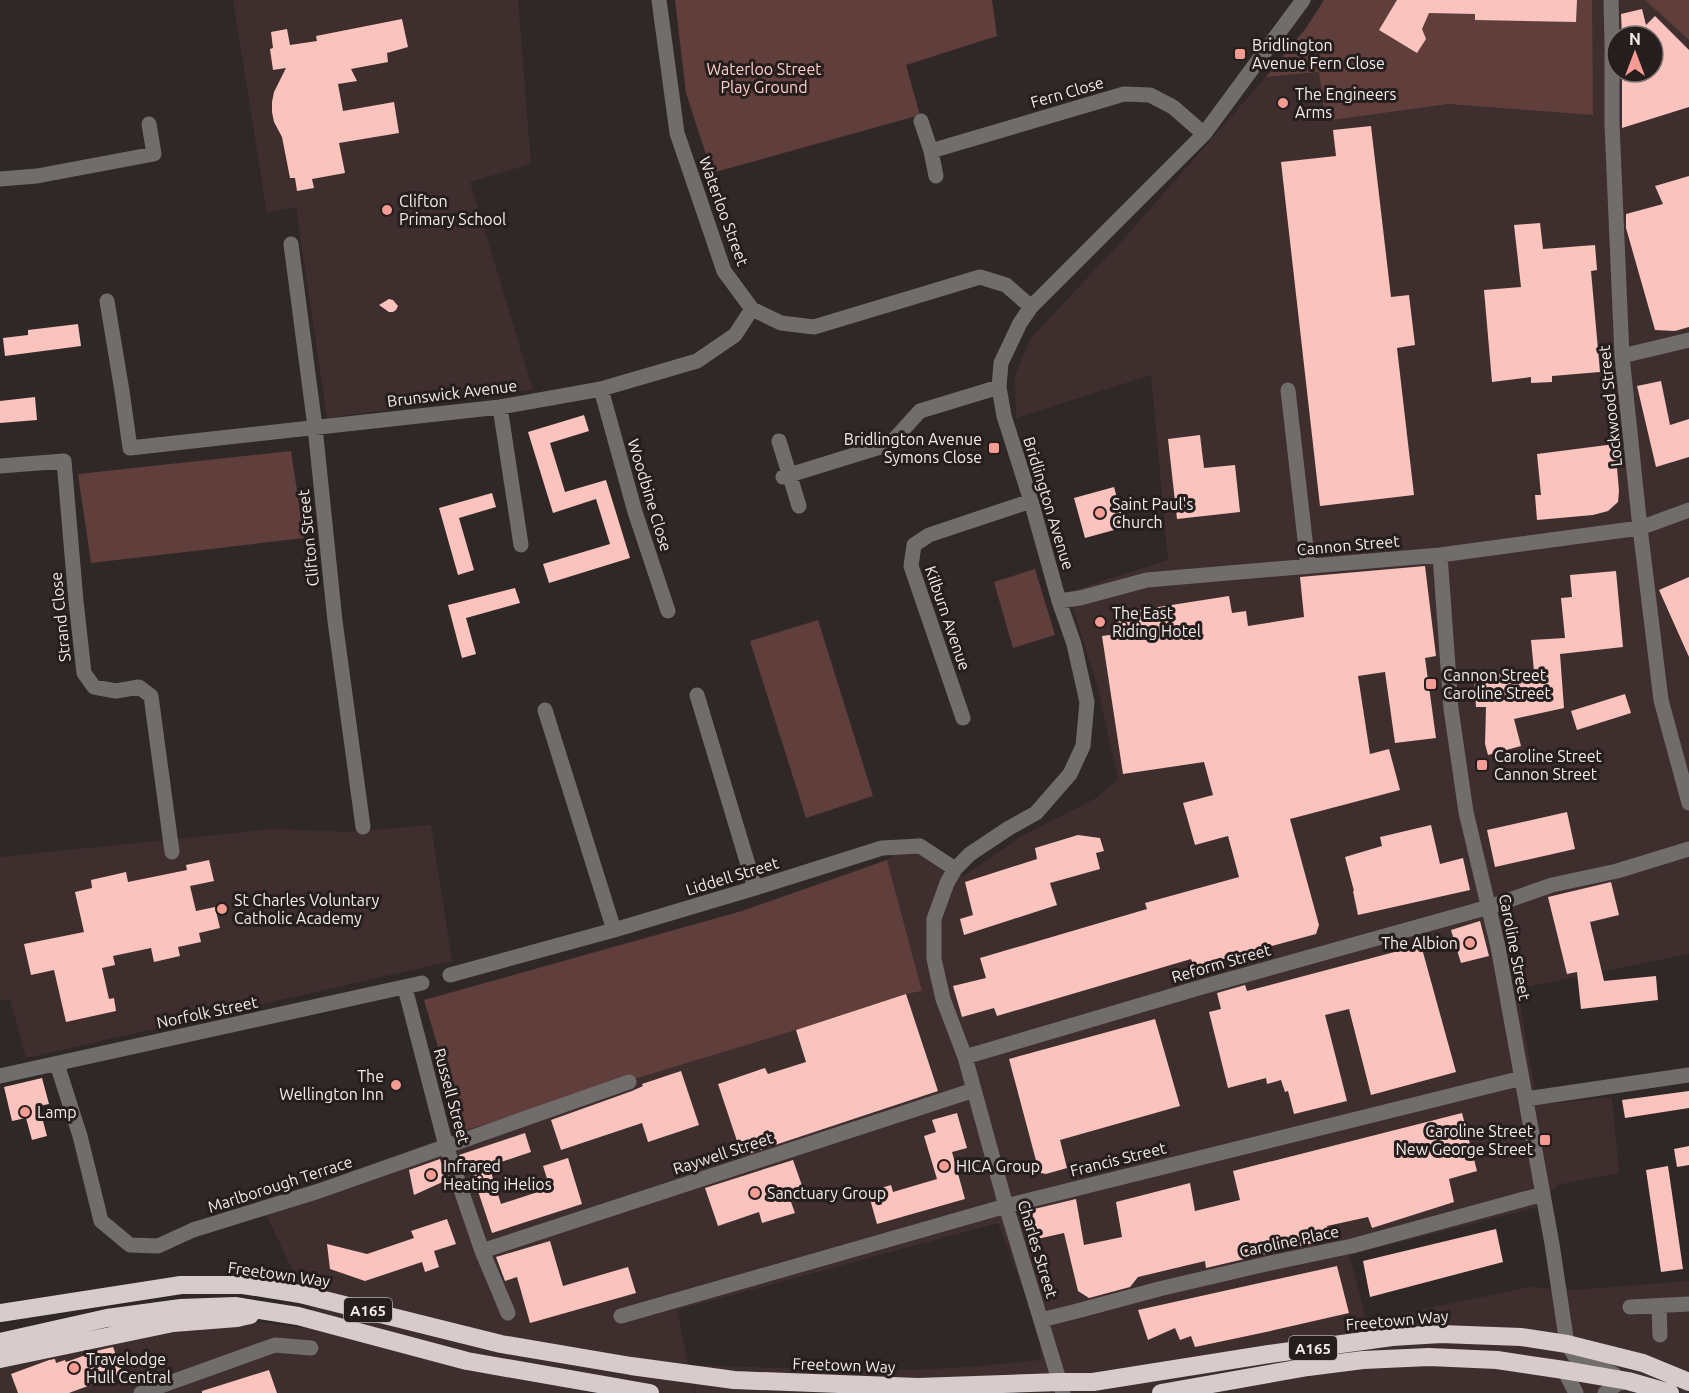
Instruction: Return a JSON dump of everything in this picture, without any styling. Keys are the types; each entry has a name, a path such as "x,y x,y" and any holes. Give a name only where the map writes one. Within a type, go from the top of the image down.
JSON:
{"highway":[{"name":"Freetown Way","path":"0,1313 181,1285 243,1286 300,1294 501,1344 631,1366 734,1380 918,1387 1061,1387 1392,1337 1441,1334 1521,1337 1567,1344 1643,1363 1689,1382"},
{"name":"A165","path":"0,1342 107,1318 181,1308 235,1306 298,1316 467,1361 650,1393"},
{"path":"0,1359 173,1323 237,1318 266,1311"},
{"name":"A165","path":"1161,1393 1308,1367 1363,1360 1430,1357 1497,1360 1564,1370 1628,1381 1670,1393"}],"street":[{"name":"Waterloo Street","path":"658,0 677,133 724,271 752,309 781,323 814,327 980,277 1006,285 1031,308"},
{"name":"Bridlington Avenue","path":"964,1057 943,999 934,958 934,919 955,868 970,854 1036,813 1070,774 1083,746 1087,702 1074,644 1004,416 999,387 1002,363 1020,322 1031,308 1204,134 1303,0"},
{"name":"Lockwood Street","path":"1611,0 1612,124 1622,356 1661,700 1689,803"},
{"name":"Fern Close","path":"931,151 1124,94 1150,95 1173,107 1204,134"},
{"path":"921,121 936,176"},
{"path":"0,179 37,176 154,154 149,124"},
{"name":"Clifton Street","path":"291,244 315,427 335,621 363,827"},
{"name":"Brunswick Avenue","path":"106,301 130,448 500,408 601,389 697,361 735,335 752,309"},
{"path":"1622,356 1689,340"},
{"path":"786,476 890,444 920,411 999,387"},
{"name":"Woodbine Close","path":"601,389 635,512 668,611"},
{"path":"1288,390 1308,566"},
{"path":"500,408 521,545"},
{"path":"779,441 786,476 799,506"},
{"name":"Strand Close","path":"0,466 64,460 84,673 94,687 116,691 139,687 151,696 172,852"},
{"name":"Kilburn Avenue","path":"963,718 911,566 914,545 929,536 1031,501"},
{"name":"Cannon Street","path":"1059,601 1080,598 1147,580 1440,555 1640,528 1689,510"},
{"name":"Caroline Street","path":"1440,555 1451,709 1466,812 1489,907 1526,1099 1567,1344"},
{"path":"697,695 755,888"},
{"path":"545,710 614,930"},
{"name":"Liddell Street","path":"450,975 614,930 882,848 920,846 955,868"},
{"name":"Reform Street","path":"964,1057 1202,987 1489,907 1552,885 1617,871 1689,849"},
{"name":"Norfolk Street","path":"0,1076 405,988 422,982"},
{"name":"Russell Street","path":"405,988 446,1146 482,1251 508,1313"},
{"name":"Charles Street","path":"964,1057 1061,1387"},
{"name":"Marlborough Terrace","path":"57,1064 80,1136 101,1221 130,1245 158,1246 193,1230 319,1191 629,1082"},
{"path":"1526,1099 1689,1075"},
{"name":"Francis Street","path":"621,1316 1006,1206 1522,1078"},
{"name":"Raywell Street","path":"482,1251 975,1090"},
{"name":"Caroline Place","path":"1041,1320 1159,1288 1352,1246 1543,1194"},
{"path":"1630,1307 1689,1304"},
{"path":"1659,1306 1660,1335"},
{"path":"1567,1344 1575,1356 1628,1381"},
{"path":"141,1393 275,1345 311,1348"},
{"path":"1564,1370 1576,1393"},
{"path":"1605,1393 1617,1384 1628,1381"}],"shaded area":[{"name":"Clifton Primary School","path":"233,0 518,0 531,164 470,182 533,390 327,418 296,207 267,213"},
{"path":"1592,0 1645,0 1689,40 1689,954 1517,989 1538,1105 1612,1097 1619,1173 1557,1185 1538,1207 1349,1255 1367,1321 1529,1287 1574,1290 1689,1281 1689,1393 696,1393 693,1385 694,1393 600,1393 570,1388 591,1393 0,1393 0,1357 239,1320 321,1330 261,1204 463,1131 922,991 887,860 919,836 963,876 1022,836 1096,798 1118,779 1097,685 1068,592 1168,560 1151,375 1016,418 1015,375 1031,338 1121,242 1266,77 1319,72 1327,121 1448,104 1592,115","holes":["998,1223 1038,1328 1041,1360 911,1370 688,1365 677,1310"]},
{"name":"St Charles Voluntary Catholic Academy","path":"431,825 452,961 26,1058 10,999 0,1001 0,857 273,829 350,832"}],"green space":[{"name":"Waterloo Street Play Ground","path":"675,0 992,0 997,36 906,65 920,115 712,173 686,93"},
{"path":"1324,0 1592,0 1593,115 1448,104 1326,121 1319,72 1266,77 1306,28"},
{"path":"1645,0 1689,0 1689,40"},
{"path":"291,451 304,538 91,563 78,474"},
{"path":"1035,569 1055,635 1013,648 994,582"},
{"path":"818,620 873,796 806,818 750,641"},
{"path":"887,860 922,991 463,1131 424,1000 742,911"}],"building":[{"path":"1397,0 1577,0 1576,22 1475,20 1475,14 1429,13 1422,29 1426,39 1417,53 1379,30"},
{"path":"1642,9 1646,24 1621,24 1621,14"},
{"path":"1655,16 1663,24 1647,24"},
{"path":"402,19 408,47 387,53 388,62 351,69 357,81 338,84 343,111 394,102 399,133 339,143 345,173 312,179 314,188 297,191 295,178 290,178 282,137 274,122 272,112 274,92 286,68 273,70 270,49 273,48 271,32 287,29 290,45 317,41 316,36"},
{"path":"1665,26 1689,50 1689,107 1622,128 1622,84 1665,84"},
{"path":"1371,126 1391,297 1409,295 1415,345 1397,348 1414,495 1320,506 1281,162 1336,156 1333,130"},
{"path":"1689,176 1689,327 1675,331 1655,330 1626,228 1626,214 1663,204 1655,186"},
{"path":"1540,223 1543,249 1595,245 1597,270 1591,271 1600,372 1552,376 1552,382 1531,383 1531,377 1492,382 1484,290 1521,287 1514,225"},
{"path":"389,299 398,306 393,312 379,305"},
{"path":"78,324 81,346 5,356 3,338 28,335 28,330"},
{"path":"1661,381 1670,425 1689,419 1689,457 1656,467 1637,386"},
{"path":"35,397 37,420 0,423 0,401"},
{"path":"584,415 589,431 550,443 565,492 606,480 630,558 549,583 543,564 610,544 596,499 553,513 528,432"},
{"path":"1200,435 1204,468 1235,465 1240,512 1177,519 1168,439"},
{"path":"1615,444 1618,502 1608,511 1593,515 1537,520 1535,495 1541,495 1537,454"},
{"name":"Saint Paul's Church","path":"1114,487 1125,527 1085,538 1074,498"},
{"path":"492,493 496,507 459,518 474,570 458,575 439,508"},
{"path":"1425,566 1436,656 1425,658 1436,738 1395,743 1385,672 1358,676 1370,754 1389,749 1400,790 1290,819 1319,925 1316,934 1194,967 1191,959 997,1016 994,1008 962,1017 953,986 986,978 980,958 1147,909 1145,903 1239,877 1228,836 1195,845 1183,803 1213,795 1204,762 1123,774 1102,636 1117,634 1114,614 1229,596 1232,613 1246,611 1248,626 1304,617 1300,577"},
{"path":"1616,571 1623,647 1560,654 1564,708 1514,719 1521,746 1488,755 1485,744 1486,707 1476,707 1474,675 1534,671 1531,640 1565,638 1561,598 1572,597 1570,575"},
{"path":"1689,577 1689,657 1659,590"},
{"path":"515,588 520,603 466,618 476,654 462,658 448,605"},
{"path":"1625,694 1631,713 1577,730 1571,711"},
{"path":"1567,812 1575,849 1495,867 1487,830"},
{"path":"1431,825 1440,864 1463,858 1470,890 1358,915 1345,857 1382,846 1380,837"},
{"path":"1078,835 1100,838 1104,851 1096,853 1100,869 1050,883 1057,905 964,935 960,919 973,915 965,882 1037,859 1035,848"},
{"path":"209,860 214,881 190,886 196,911 215,907 220,928 199,933 201,942 178,947 180,956 154,962 151,948 113,956 115,965 102,968 109,999 114,998 116,1011 66,1022 54,970 31,975 24,944 84,932 75,892 92,888 91,880 126,872 128,882 187,870 186,865"},
{"path":"1611,882 1619,915 1590,922 1604,981 1656,976 1658,1000 1581,1009 1577,972 1567,974 1548,897"},
{"name":"The Albion","path":"1480,921 1489,956 1461,963 1451,930"},
{"path":"1421,945 1456,1072 1371,1095 1349,1009 1325,1015 1347,1101 1294,1114 1288,1091 1285,1092 1281,1080 1267,1084 1266,1078 1228,1088 1209,1012 1221,1009 1217,993 1245,985 1247,991"},
{"path":"906,994 938,1091 742,1156 718,1084 765,1068 768,1074 806,1062 796,1030"},
{"path":"1155,1019 1180,1106 1060,1140 1067,1168 1046,1174 1041,1173 1009,1059"},
{"path":"681,1071 699,1125 648,1142 642,1123 561,1150 551,1120"},
{"name":"Lamp","path":"42,1078 49,1104 39,1106 47,1136 32,1140 26,1118 12,1121 4,1087"},
{"path":"1689,1091 1689,1108 1625,1118 1622,1100"},
{"name":"HICA Group","path":"957,1113 967,1148 952,1152 965,1199 877,1224 868,1192 891,1185 893,1192 937,1179 924,1136 936,1132 932,1120"},
{"path":"1462,1113 1477,1171 1449,1179 1454,1202 1372,1228 1368,1217 1327,1226 1330,1239 1206,1268 1205,1261 1138,1277 1130,1287 1089,1298 1078,1291 1064,1233 1037,1239 1030,1210 1076,1199 1084,1245 1122,1237 1116,1202 1190,1183 1195,1211 1240,1200 1233,1171"},
{"path":"525,1133 531,1152 489,1166 501,1204 550,1188 543,1166 568,1158 582,1204 492,1233 471,1170 465,1172 459,1155"},
{"path":"1689,1146 1689,1165 1677,1167 1674,1149"},
{"name":"Infrared Heating iHelios","path":"440,1159 447,1180 414,1195 409,1170"},
{"name":"Sanctuary Group","path":"793,1160 806,1197 791,1202 795,1213 762,1223 759,1212 718,1226 705,1188"},
{"path":"1668,1166 1683,1269 1661,1272 1646,1170"},
{"path":"447,1219 456,1244 434,1251 439,1267 425,1272 422,1262 365,1281 330,1269 327,1244 367,1254 414,1238 411,1231"},
{"path":"1496,1229 1503,1262 1370,1297 1363,1261"},
{"path":"550,1241 563,1286 628,1267 636,1293 530,1323 517,1277 505,1281 496,1257"},
{"path":"1337,1266 1349,1313 1266,1332 1195,1347 1191,1336 1180,1340 1175,1328 1148,1340 1138,1310"},
{"name":"Travelodge Hull Central","path":"113,1347 123,1373 69,1393 18,1393 11,1374 49,1360 55,1359 56,1363 65,1360 66,1362"},
{"path":"269,1370 277,1393 202,1393 202,1391"}],"place":[{"name":"Bridlington Avenue Fern Close","path":"1240,54"},
{"name":"The Engineers Arms","path":"1283,103"},
{"name":"Clifton Primary School","path":"387,210"},
{"name":"Bridlington Avenue Symons Close","path":"994,448"},
{"name":"Saint Paul's Church","path":"1100,513"},
{"name":"The East Riding Hotel","path":"1100,622"},
{"name":"Cannon Street Caroline Street","path":"1431,684"},
{"name":"Caroline Street Cannon Street","path":"1482,765"},
{"name":"St Charles Voluntary Catholic Academy","path":"222,909"},
{"name":"The Albion","path":"1470,943"},
{"name":"The Wellington Inn","path":"396,1085"},
{"name":"Lamp","path":"25,1112"},
{"name":"Caroline Street New George Street","path":"1545,1140"},
{"name":"HICA Group","path":"944,1166"},
{"name":"Infrared Heating iHelios","path":"431,1175"},
{"name":"Sanctuary Group","path":"755,1193"},
{"name":"Travelodge Hull Central","path":"74,1368"}]}
